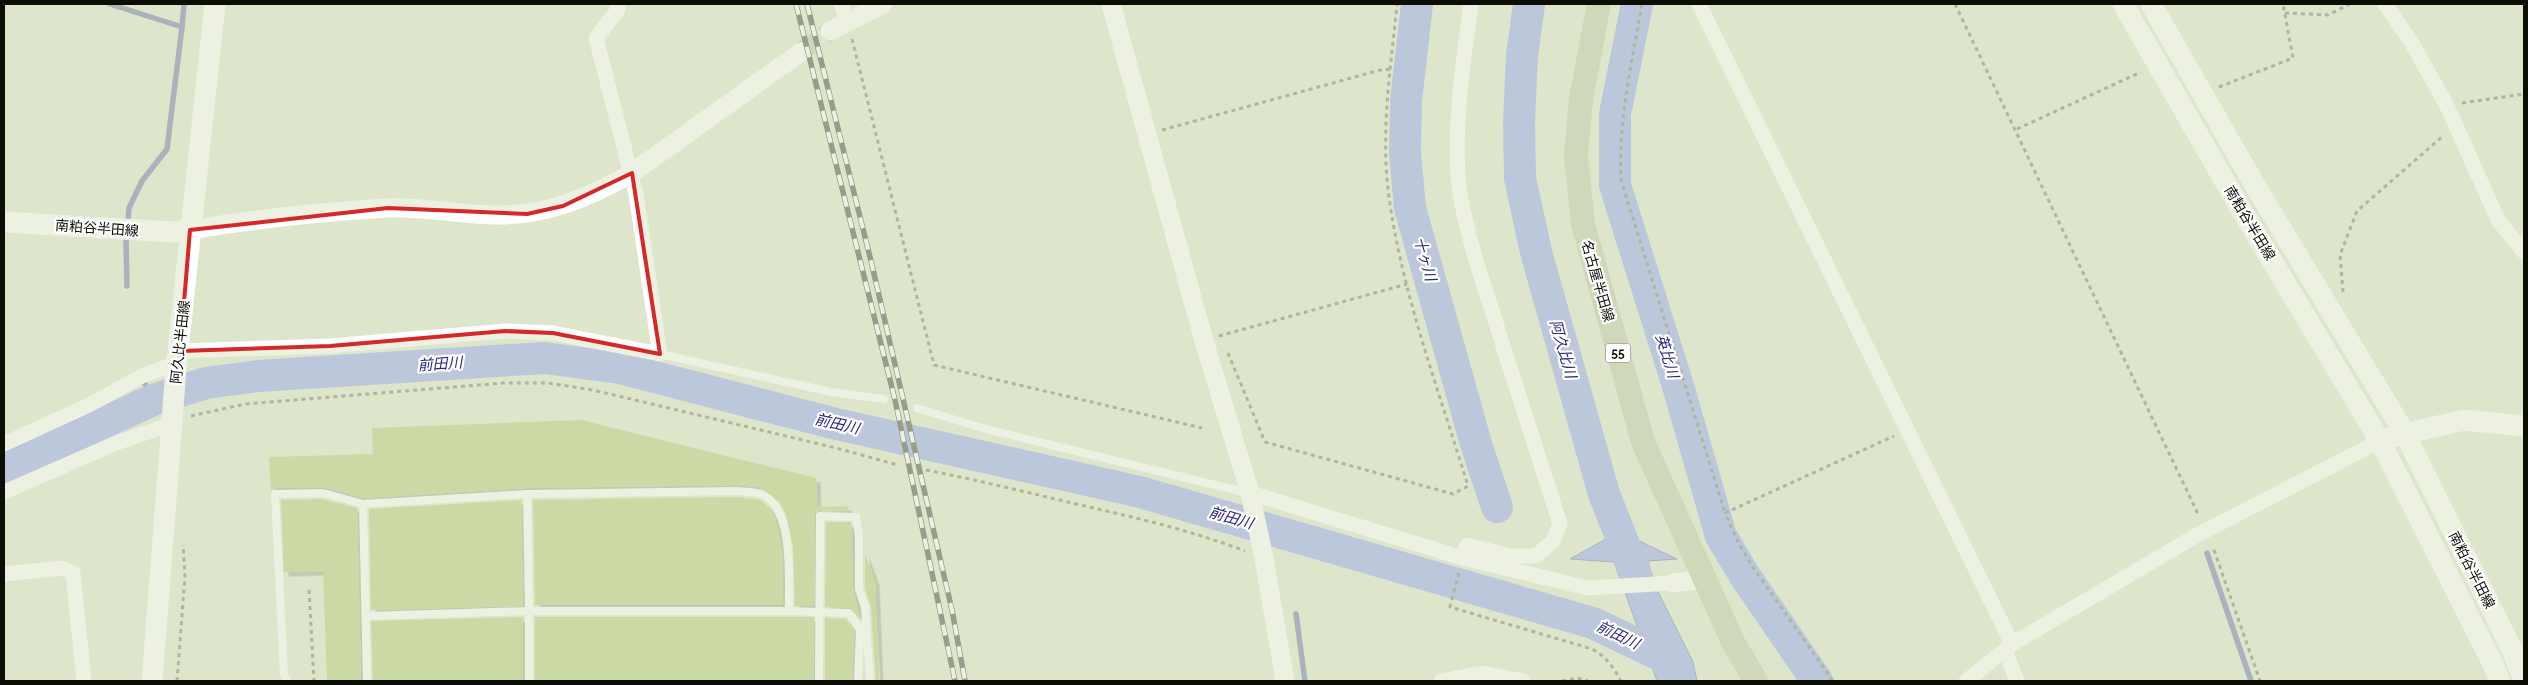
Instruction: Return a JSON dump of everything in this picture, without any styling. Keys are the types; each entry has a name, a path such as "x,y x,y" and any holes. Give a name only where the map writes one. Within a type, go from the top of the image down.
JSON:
{"main road":[{"name":"阿久比半田線","path":"152,681 172,420 190,230 215,4"},
{"name":"名古屋半田線","path":"1600,4 1581,99 1576,156 1582,224 1643,442 1734,644 1756,681"},
{"name":"南粕谷半田線","path":"2124,4 2235,199 2380,441 2500,681"},
{"name":"南粕谷半田線","path":"2151,4 2203,96 2404,432 2513,652 2524,681"},
{"name":"南粕谷半田線","path":"4,222 172,232 190,230"},
{"path":"2380,441 2404,432 2464,420 2524,426"}],"street":[{"path":"4,444 89,406 142,376 178,361 505,331 553,333 660,354 632,172 596,38 618,10 618,4"},
{"path":"839,18 884,4"},
{"path":"1111,4 1251,497 1285,681"},
{"path":"1463,558 1467,545 1510,556 1536,556 1554,541 1560,524 1477,264 1462,206 1457,152 1471,4"},
{"path":"1699,4 1906,431 2008,647 2017,681"},
{"path":"2384,4 2412,43 2448,108 2498,220 2524,252"},
{"path":"190,230 224,224 388,208 439,210 495,216 527,214 563,206 603,189 632,172 801,52"},
{"path":"4,492 172,420"},
{"path":"1966,681 2008,647 2199,534 2380,441"},
{"path":"1251,497 1463,558 1588,588 1673,584 1704,579"},
{"path":"4,574 62,568 73,573 84,681"},
{"path":"1441,681 1483,673 1521,679 1523,681"}],"lane":[{"path":"660,354 830,392 884,399"},
{"path":"917,408 982,428 1251,497"},
{"path":"287,681 284,675 276,494 323,493 363,504 527,494 736,491 763,495 778,510 787,535 789,611"},
{"path":"527,494 529,681"},
{"path":"363,504 367,681"},
{"path":"819,681 820,516 856,517 859,536 859,589 866,607 870,681"},
{"path":"366,616 529,611 789,611 849,613 860,629 858,681"}],"path":[{"path":"1225,345 1265,442 1452,494 1468,486 1407,284 1388,189 1387,99 1398,4"},
{"path":"1642,4 1623,123 1620,155 1621,180 1725,514 1752,566 1833,681"},
{"path":"1955,4 2017,129 2198,514"},
{"path":"2203,96 2219,87 2293,58 2283,4"},
{"path":"2285,13 2328,15 2350,4"},
{"path":"839,18 857,54 934,365 1202,428"},
{"path":"2017,129 2158,64"},
{"path":"1147,134 1384,69 1390,70"},
{"path":"2448,108 2454,104 2524,94"},
{"path":"2336,320 2344,316 2340,255 2357,211 2456,127"},
{"path":"1224,340 1222,335 1407,284"},
{"path":"172,420 245,404 503,384 548,383 602,392 836,448 898,465"},
{"path":"1725,514 1906,431"},
{"path":"926,470 1159,524 1263,554"},
{"path":"2214,550 2260,681"},
{"path":"1463,558 1450,607 1592,649 1603,655 1612,664 1621,681"},
{"path":"309,590 314,681"},
{"path":"1562,681 1577,678 1588,681"}],"highlighted area":[{"path":"632,173 660,354 553,333 505,331 330,346 180,351 190,230 388,208 527,214 563,206"}],"water":[{"path":"1633,538 1677,559 1648,561 1656,588 1693,662 1697,681 1657,681 1614,562 1570,559 1604,540"}],"building":[{"path":"581,420 816,478 817,507 847,506 849,511 820,510 815,514 814,606 795,606 793,547 786,514 777,499 758,487 736,485 527,488 364,498 323,487 275,488 271,491 269,457 373,454 372,428"},
{"path":"738,497 760,500 769,507 775,518 782,548 783,605 535,605 533,500"},
{"path":"322,499 357,508 361,681 327,681 323,571 284,572 281,500"},
{"path":"521,500 523,606 371,610 369,509"},
{"path":"826,522 851,522 853,589 860,619 851,608 825,607"},
{"path":"865,554 875,581 879,681 876,681 871,607 865,588"},
{"path":"523,617 523,681 373,681 371,621"},
{"path":"535,617 814,617 813,681 535,681"},
{"path":"825,618 846,619 854,631 852,681 825,681"}],"waterway":[{"path":"110,4 182,27 167,149 142,181 129,208 128,221"},
{"path":"182,27 184,4"},
{"name":"十ヶ川","path":"1417,4 1406,101 1405,153 1410,208 1476,444 1497,507"},
{"name":"阿久比川","path":"1529,4 1522,56 1519,121 1520,178 1536,252 1604,494 1638,580"},
{"name":"英比川","path":"1637,4 1615,114 1615,185 1678,386 1721,536 1745,576 1817,681"},
{"path":"126,240 127,286"},
{"name":"前田川","path":"4,469 153,400 206,383 258,376 544,358 620,368 832,423 1140,492 1593,623 1664,657"},
{"path":"145,384 153,400"},
{"path":"2207,553 2251,681"},
{"path":"1296,614 1305,681"}],"tunnel":[{"path":"801,52 830,31"}],"railway":[{"path":"796,4 895,400 955,681"},
{"path":"807,4 871,261 952,610 965,681"}]}
